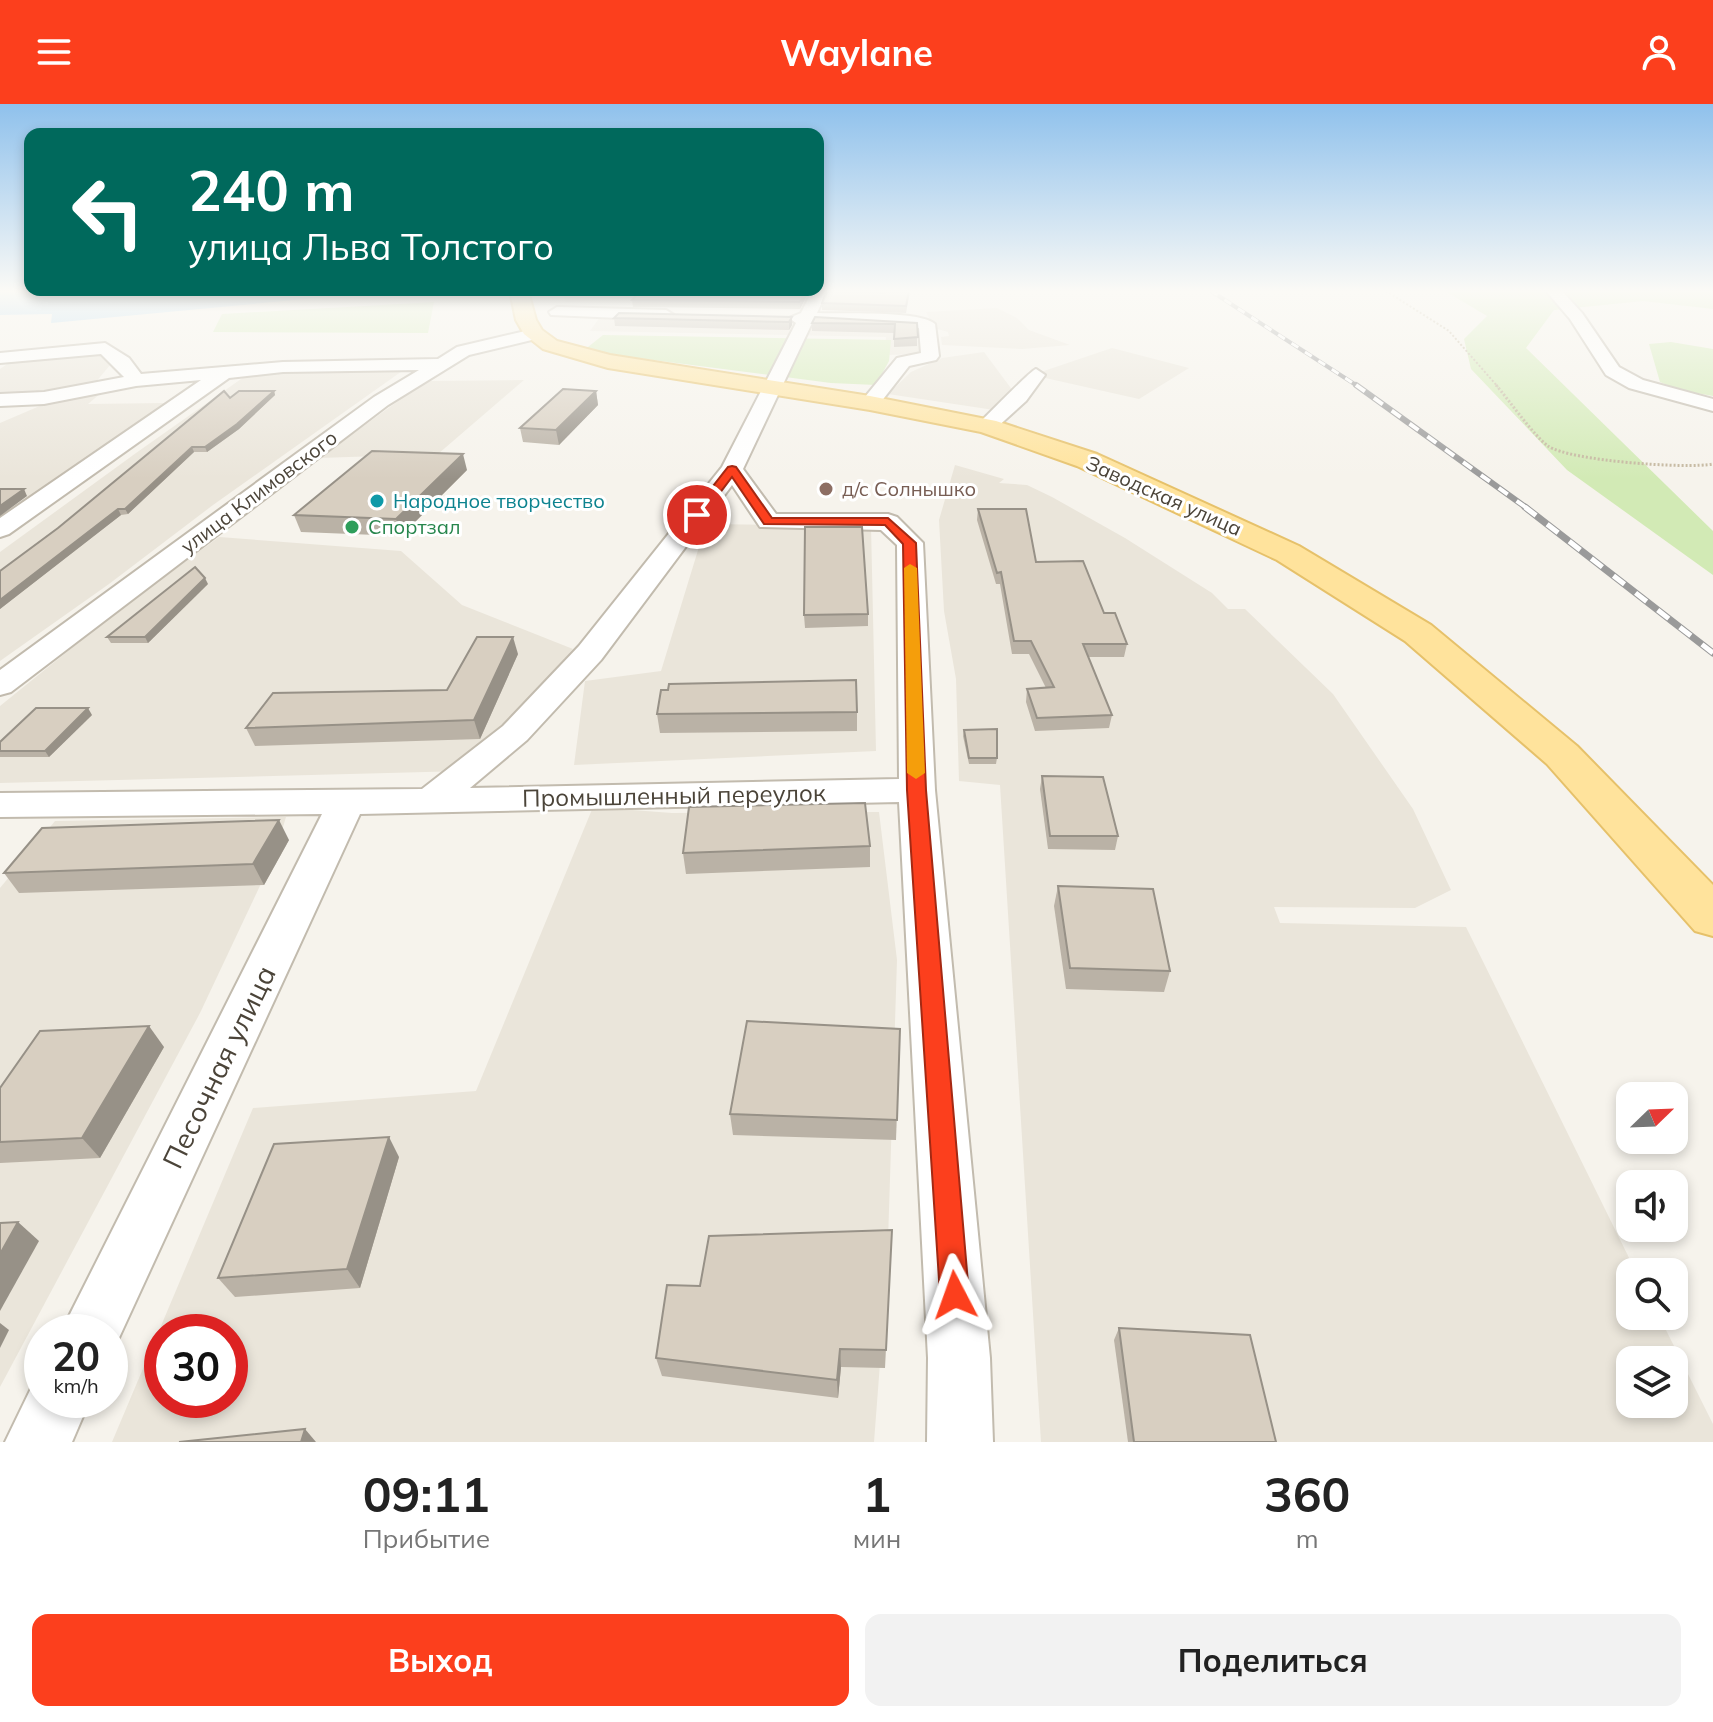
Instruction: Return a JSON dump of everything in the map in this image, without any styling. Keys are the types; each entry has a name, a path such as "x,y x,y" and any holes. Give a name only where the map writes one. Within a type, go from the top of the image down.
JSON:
{"main road":[{"name":"Заводская улица","path":"581,353 608,361 870,403 987,426 1087,460 1288,553 1418,633 1562,755 1713,917"}],"street":[{"path":"0,358 48,353"},
{"path":"112,353 123,362 136,380"},
{"name":"улица Климовского","path":"0,685 381,401 458,353"},
{"path":"431,801 515,733 590,653 732,469 791,353"},
{"path":"886,355 903,362 930,356 930,353"},
{"path":"1601,353 1612,371 1636,384 1713,405"},
{"path":"870,403 903,362"},
{"path":"0,400 44,398 136,380 283,367 438,364"},
{"path":"0,529 224,373"},
{"path":"987,426 1019,397 1036,375"},
{"path":"0,417 44,398"},
{"path":"732,469 769,522 888,522 910,543 917,790 959,1358 960,1442"},
{"name":"Промышленный переулок","path":"0,805 431,801 917,790"},
{"name":"Песочная улица","path":"100,1314 347,802"},
{"path":"38,1442 49,1418"}],"path":[{"path":"1468,353 1549,447 1611,461 1696,467 1713,464"}],"shaded area":[{"path":"112,353 115,359 95,383 72,391 0,399 0,369 16,358"},
{"path":"884,353 926,354 884,355"},
{"path":"985,353 1013,391 994,410 888,394 911,372 942,358"},
{"path":"1096,353 1133,353 1189,368 1139,399 1032,375"},
{"path":"405,369 0,661 0,552 136,453 251,372"},
{"path":"524,380 438,454 319,458 426,381"},
{"path":"102,392 88,404 166,403 0,517 0,423 56,399"},
{"path":"955,465 1004,479 999,483 1027,485 1052,497 1125,538 1212,593 1228,609 1245,609 1333,694 1413,809 1451,890 1415,908 1274,907 1280,923 1466,927 1616,1231 1616,1242 1621,1242 1629,1258 1616,1258 1616,1330 1666,1330 1674,1346 1616,1346 1616,1418 1688,1418 1688,1374 1713,1424 1713,1442 1041,1442 1000,785 959,781 956,679 944,611 939,520"},
{"path":"706,524 871,526 876,751 574,765 585,681 661,671"},
{"path":"219,537 401,551 462,605 573,649 464,771 0,783 0,706 115,613"},
{"path":"593,807 672,813 879,812 897,960 887,1272 874,1442 112,1442 122,1418 128,1418 128,1404 144,1366 144,1418 248,1418 248,1314 166,1314 253,1108 476,1091"},
{"path":"286,817 275,854 200,1013 39,1314 24,1314 24,1342 0,1387 0,888 55,821"}],"green space":[{"path":"602,353 890,353 876,385 831,383"},
{"path":"1467,353 1532,353 1713,531 1713,575 1567,470 1471,369"},
{"path":"1652,353 1713,353 1713,396 1680,390 1660,382"}],"building":[{"path":"563,389 596,391 556,430 520,428"},
{"path":"224,391 230,398 239,391 274,391 205,447 192,447 125,509 118,509 0,600 0,571 58,528"},
{"path":"372,451 463,454 396,519 294,515"},
{"path":"0,489 24,489 0,506"},
{"path":"978,509 1026,509 1036,562 1083,561 1104,613 1115,613 1127,644 1083,644 1112,715 1037,718 1027,689 1054,687 1031,641 1014,641 1001,572 997,573"},
{"path":"805,527 862,527 868,614 804,615"},
{"path":"195,567 205,578 145,637 107,637"},
{"path":"477,637 513,637 474,720 246,728 273,693 447,690"},
{"path":"856,680 857,712 657,714 661,690 668,690 669,684"},
{"path":"36,708 88,708 45,751 0,751 0,742"},
{"path":"997,729 997,758 969,758 964,730"},
{"path":"1042,776 1103,777 1118,836 1050,836"},
{"path":"865,803 870,846 683,853 689,807"},
{"path":"279,820 253,864 4,873 42,828"},
{"path":"1058,886 1153,889 1170,971 1070,968"},
{"path":"747,1021 900,1029 897,1120 730,1114"},
{"path":"149,1026 82,1138 0,1142 0,1088 40,1031"},
{"path":"389,1137 347,1269 218,1278 274,1144"},
{"path":"18,1222 0,1254 0,1223"},
{"path":"892,1230 886,1350 840,1349 837,1380 656,1358 667,1285 700,1286 709,1236"},
{"path":"1119,1328 1250,1335 1276,1442 1134,1442"},
{"path":"305,1429 301,1442 179,1442"}],"railway":[{"path":"1307,353 1357,386"},
{"path":"1357,386 1528,509"},
{"path":"1525,507 1713,653"}],"slow traffic":[{"path":"910,568 916,773"}],"place":[{"name":"д/с Солнышко","path":"826,489"},
{"name":"Народное творчество","path":"377,501"},
{"name":"Спортзал","path":"352,527"}],"route":[{"path":"697,515 732,469 769,522 888,522 910,543 917,790 955,1295"}]}
